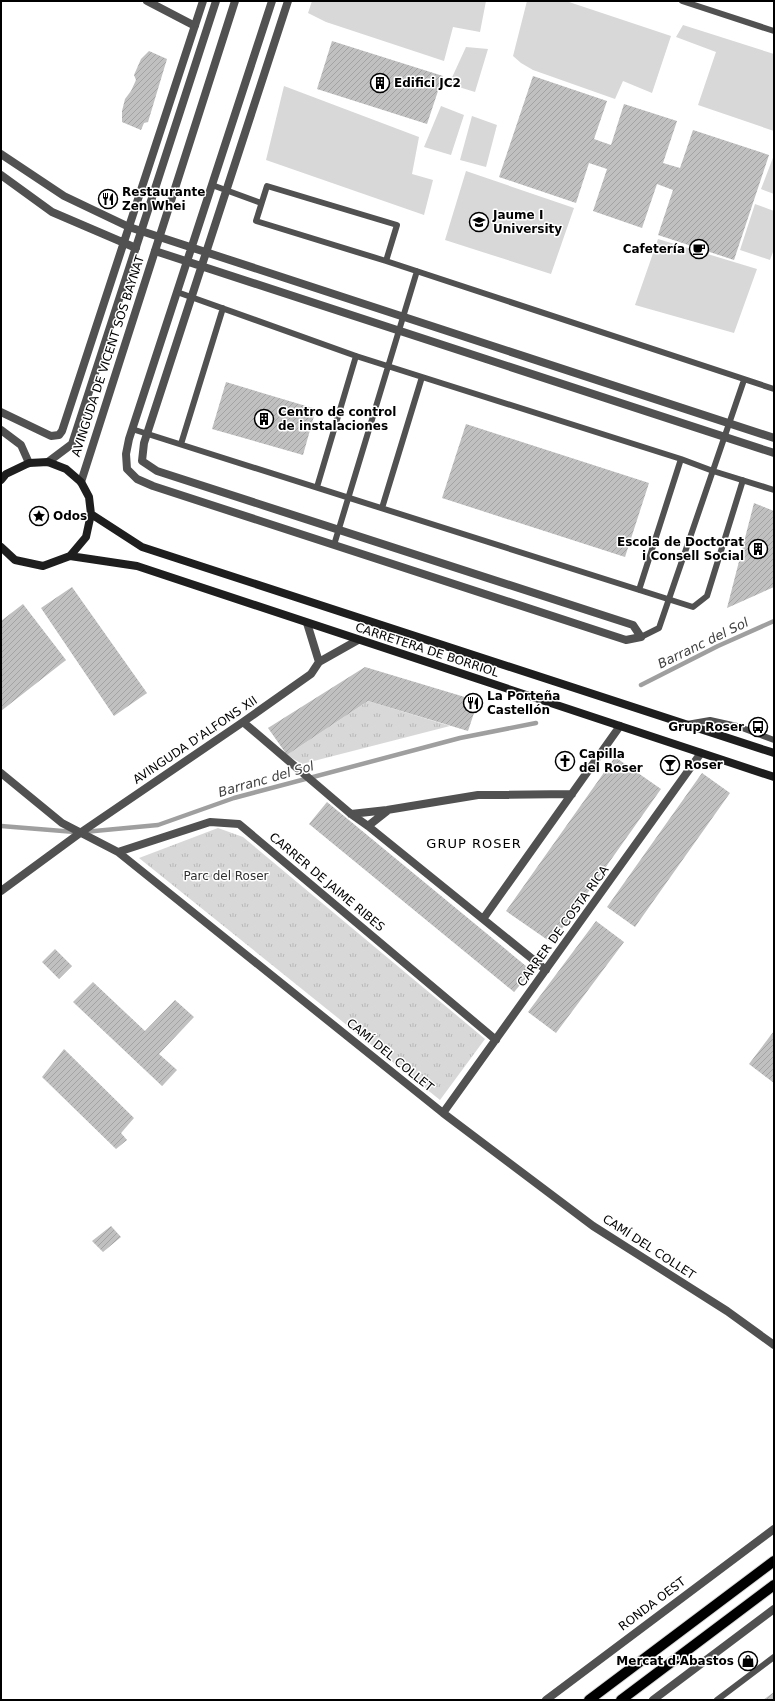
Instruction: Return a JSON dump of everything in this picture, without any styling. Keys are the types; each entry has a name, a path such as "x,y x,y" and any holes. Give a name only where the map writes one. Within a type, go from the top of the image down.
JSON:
{"main road":[{"path":"1,547 15,560 43,566 70,556 86,537 91,514 89,497 81,482 66,469 48,462 29,463 3,476"},
{"name":"CARRETERA DE BORRIOL","path":"91,514 142,546 774,753"},
{"name":"CARRETERA DE BORRIOL","path":"70,556 136,566 774,777"},
{"path":"589,1700 774,1561"},
{"path":"621,1700 774,1585"}],"street":[{"path":"147,1 195,26"},
{"name":"AVINGUDA DE VICENT SOS BAYNAT","path":"1,412 51,436 59,435 62,431 203,1"},
{"name":"AVINGUDA DE VICENT SOS BAYNAT","path":"48,462 72,444 216,1"},
{"name":"AVINGUDA DE VICENT SOS BAYNAT","path":"81,482 235,1"},
{"path":"272,1 132,429 126,454 127,469 137,479 153,486 626,640 641,637 633,625 158,471 142,461 147,433 288,1"},
{"path":"1,154 64,196 129,227 774,438"},
{"path":"1,175 52,212 136,248"},
{"path":"155,250 774,454"},
{"path":"1,430 21,445 29,463"},
{"path":"307,623 319,662"},
{"name":"AVINGUDA D'ALFONS XII","path":"1,891 80,833 312,674 319,662 358,640"},
{"path":"243,722 351,814 368,826 546,970"},
{"path":"483,919 620,726"},
{"name":"CARRER DE COSTA RICA","path":"443,1112 701,753"},
{"name":"CAMÍ DEL COLLET","path":"1,773 62,823 118,852 443,1112 593,1226 726,1312 774,1345"},
{"path":"351,814 388,810 478,795 572,794"},
{"path":"368,826 388,810"},
{"name":"CARRER DE JAIME RIBES","path":"118,852 210,822 239,824 496,1040"},
{"name":"RONDA OEST","path":"546,1700 774,1529"},
{"path":"653,1700 774,1609"}],"lane":[{"path":"682,1 774,31"},
{"path":"212,185 262,203"},
{"path":"386,261 397,225 267,186 256,221 417,271 774,389"},
{"path":"334,545 417,271"},
{"path":"177,292 356,356 774,490"},
{"path":"181,444 223,308"},
{"path":"317,487 356,356"},
{"path":"382,508 422,377"},
{"path":"641,637 659,628 744,380"},
{"path":"132,429 693,607 707,596 743,480"},
{"path":"639,590 681,459"},
{"path":"685,724 710,720 737,726 774,740"},
{"path":"718,1700 774,1657"}],"green space":[{"path":"312,1 486,1 480,32 453,27 444,61 326,22 308,13"},
{"path":"527,1 566,1 671,36 652,93 623,81 615,99 533,70 521,63 513,56"},
{"path":"683,25 774,54 774,131 698,105 716,52 676,37"},
{"path":"466,47 488,49 475,92 449,84"},
{"path":"284,86 419,137 412,174 433,180 424,215 266,160"},
{"path":"441,106 464,115 451,155 424,147"},
{"path":"472,116 497,125 486,167 460,160"},
{"path":"774,155 774,194 761,189"},
{"path":"466,171 574,208 551,274 445,240"},
{"path":"755,204 774,211 774,249 770,260 740,250"},
{"path":"658,239 757,269 734,333 635,305"},
{"path":"368,701 450,726 302,764 287,755"},
{"name":"Parc del Roser","path":"218,828 243,837 485,1039 440,1100 139,858"}],"building":[{"name":"Edifici JC2","path":"332,41 443,76 427,124 317,89"},
{"path":"149,51 167,59 148,122 144,123 141,130 122,122 122,111 125,99 136,80 134,75 141,59"},
{"path":"533,76 607,101 594,139 611,145 624,104 677,121 663,163 680,168 693,130 769,155 734,260 658,235 673,190 657,184 642,228 593,211 607,169 589,163 576,203 499,177"},
{"name":"Centro de control de instalaciones","path":"226,382 316,409 303,455 212,429"},
{"path":"466,424 649,483 625,557 442,498"},
{"name":"Escola de Doctorat i Consell Social","path":"754,503 774,511 774,587 727,608"},
{"path":"72,587 147,693 114,716 41,608"},
{"path":"23,604 66,660 1,711 1,621"},
{"path":"365,667 478,701 468,731 368,701 287,755 268,728"},
{"path":"615,757 661,789 552,943 506,911"},
{"path":"702,773 730,793 635,927 607,907"},
{"path":"327,802 532,971 514,992 309,824"},
{"path":"596,921 624,942 556,1033 528,1012"},
{"path":"55,949 72,966 59,979 42,962"},
{"path":"93,982 145,1031 175,1000 194,1017 159,1054 177,1070 162,1086 73,1002"},
{"path":"774,1031 774,1083 749,1064"},
{"path":"64,1049 134,1118 121,1133 127,1140 116,1149 42,1077"},
{"path":"111,1226 121,1237 103,1252 92,1241"},
{"path":"774,1692 774,1700 763,1700"}],"waterway":[{"name":"Barranc del Sol","path":"641,685 718,646 774,621"},
{"name":"Barranc del Sol","path":"84,832 158,825 234,798 460,738 536,723"},
{"name":"Barranc del Sol","path":"1,826 75,832"}],"place":[{"name":"Edifici JC2","path":"380,83"},
{"name":"Restaurante Zen Whei","path":"108,199"},
{"name":"Jaume I University","path":"479,222"},
{"name":"Cafetería","path":"699,249"},
{"name":"Centro de control de instalaciones","path":"264,419"},
{"name":"Odos","path":"39,516"},
{"name":"Escola de Doctorat i Consell Social","path":"758,549"},
{"name":"La Porteña Castellón","path":"473,703"},
{"name":"Grup Roser","path":"758,727"},
{"name":"Capilla del Roser","path":"565,761"},
{"name":"Roser","path":"670,765"},
{"name":"Mercat d'Abastos","path":"748,1661"}],"district":[{"name":"GRUP ROSER","path":"474,843"}]}
